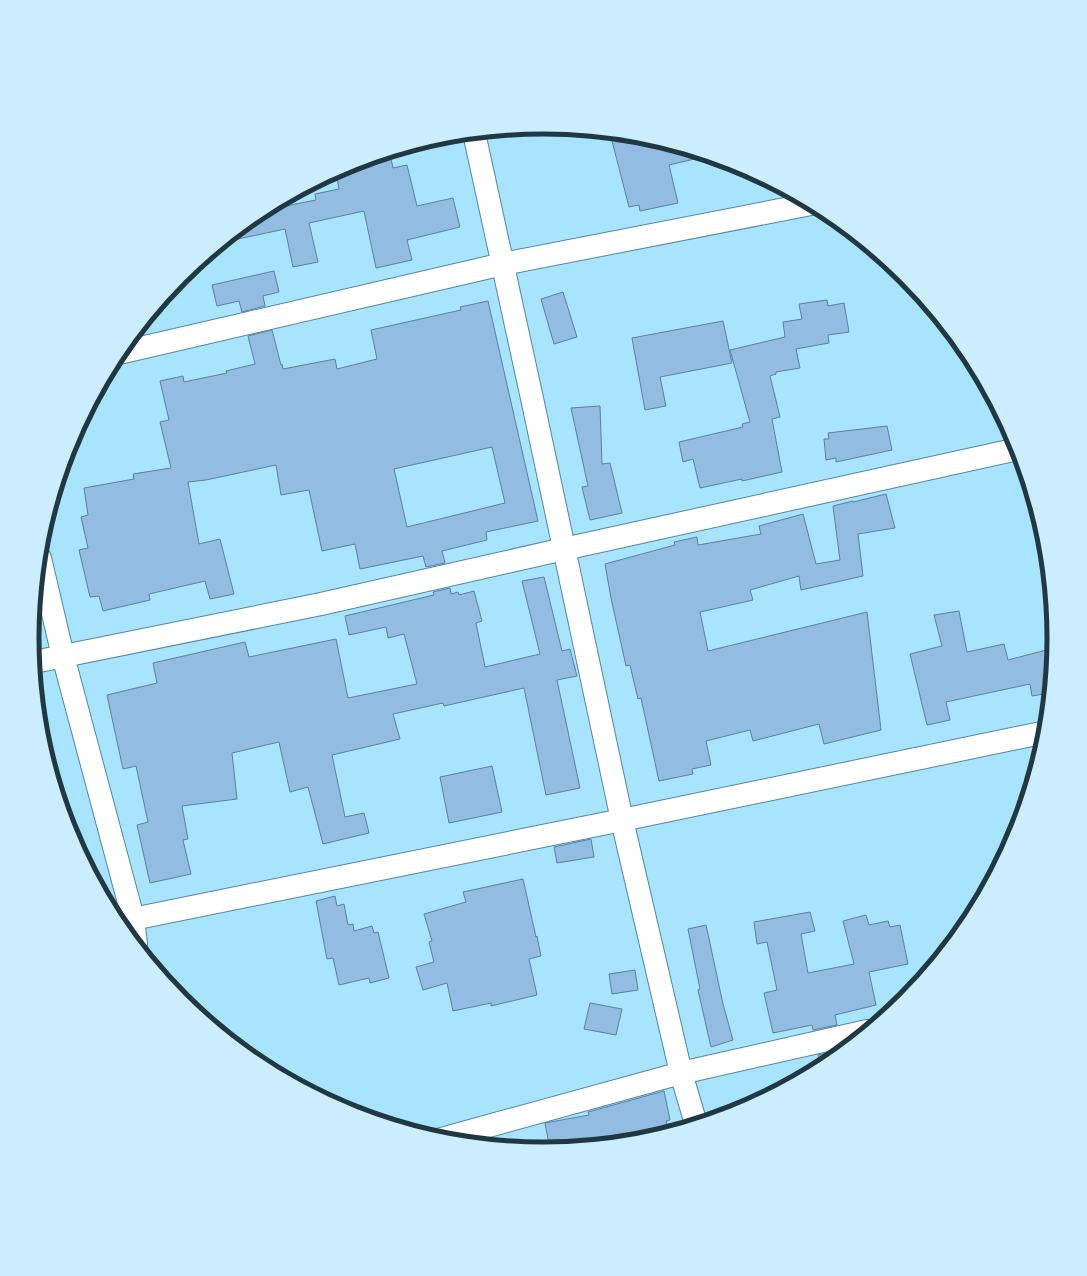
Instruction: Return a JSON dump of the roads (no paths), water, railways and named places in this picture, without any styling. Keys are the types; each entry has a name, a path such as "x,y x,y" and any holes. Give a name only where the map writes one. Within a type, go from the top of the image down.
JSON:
{"street":[{"path":"475,138 622,820 681,1073 695,1119"},
{"path":"129,351 503,264 803,206"},
{"path":"40,661 320,604 1012,450"},
{"path":"43,571 126,920 622,820 1038,734"},
{"path":"456,1135 681,1073 857,1033"}]}
